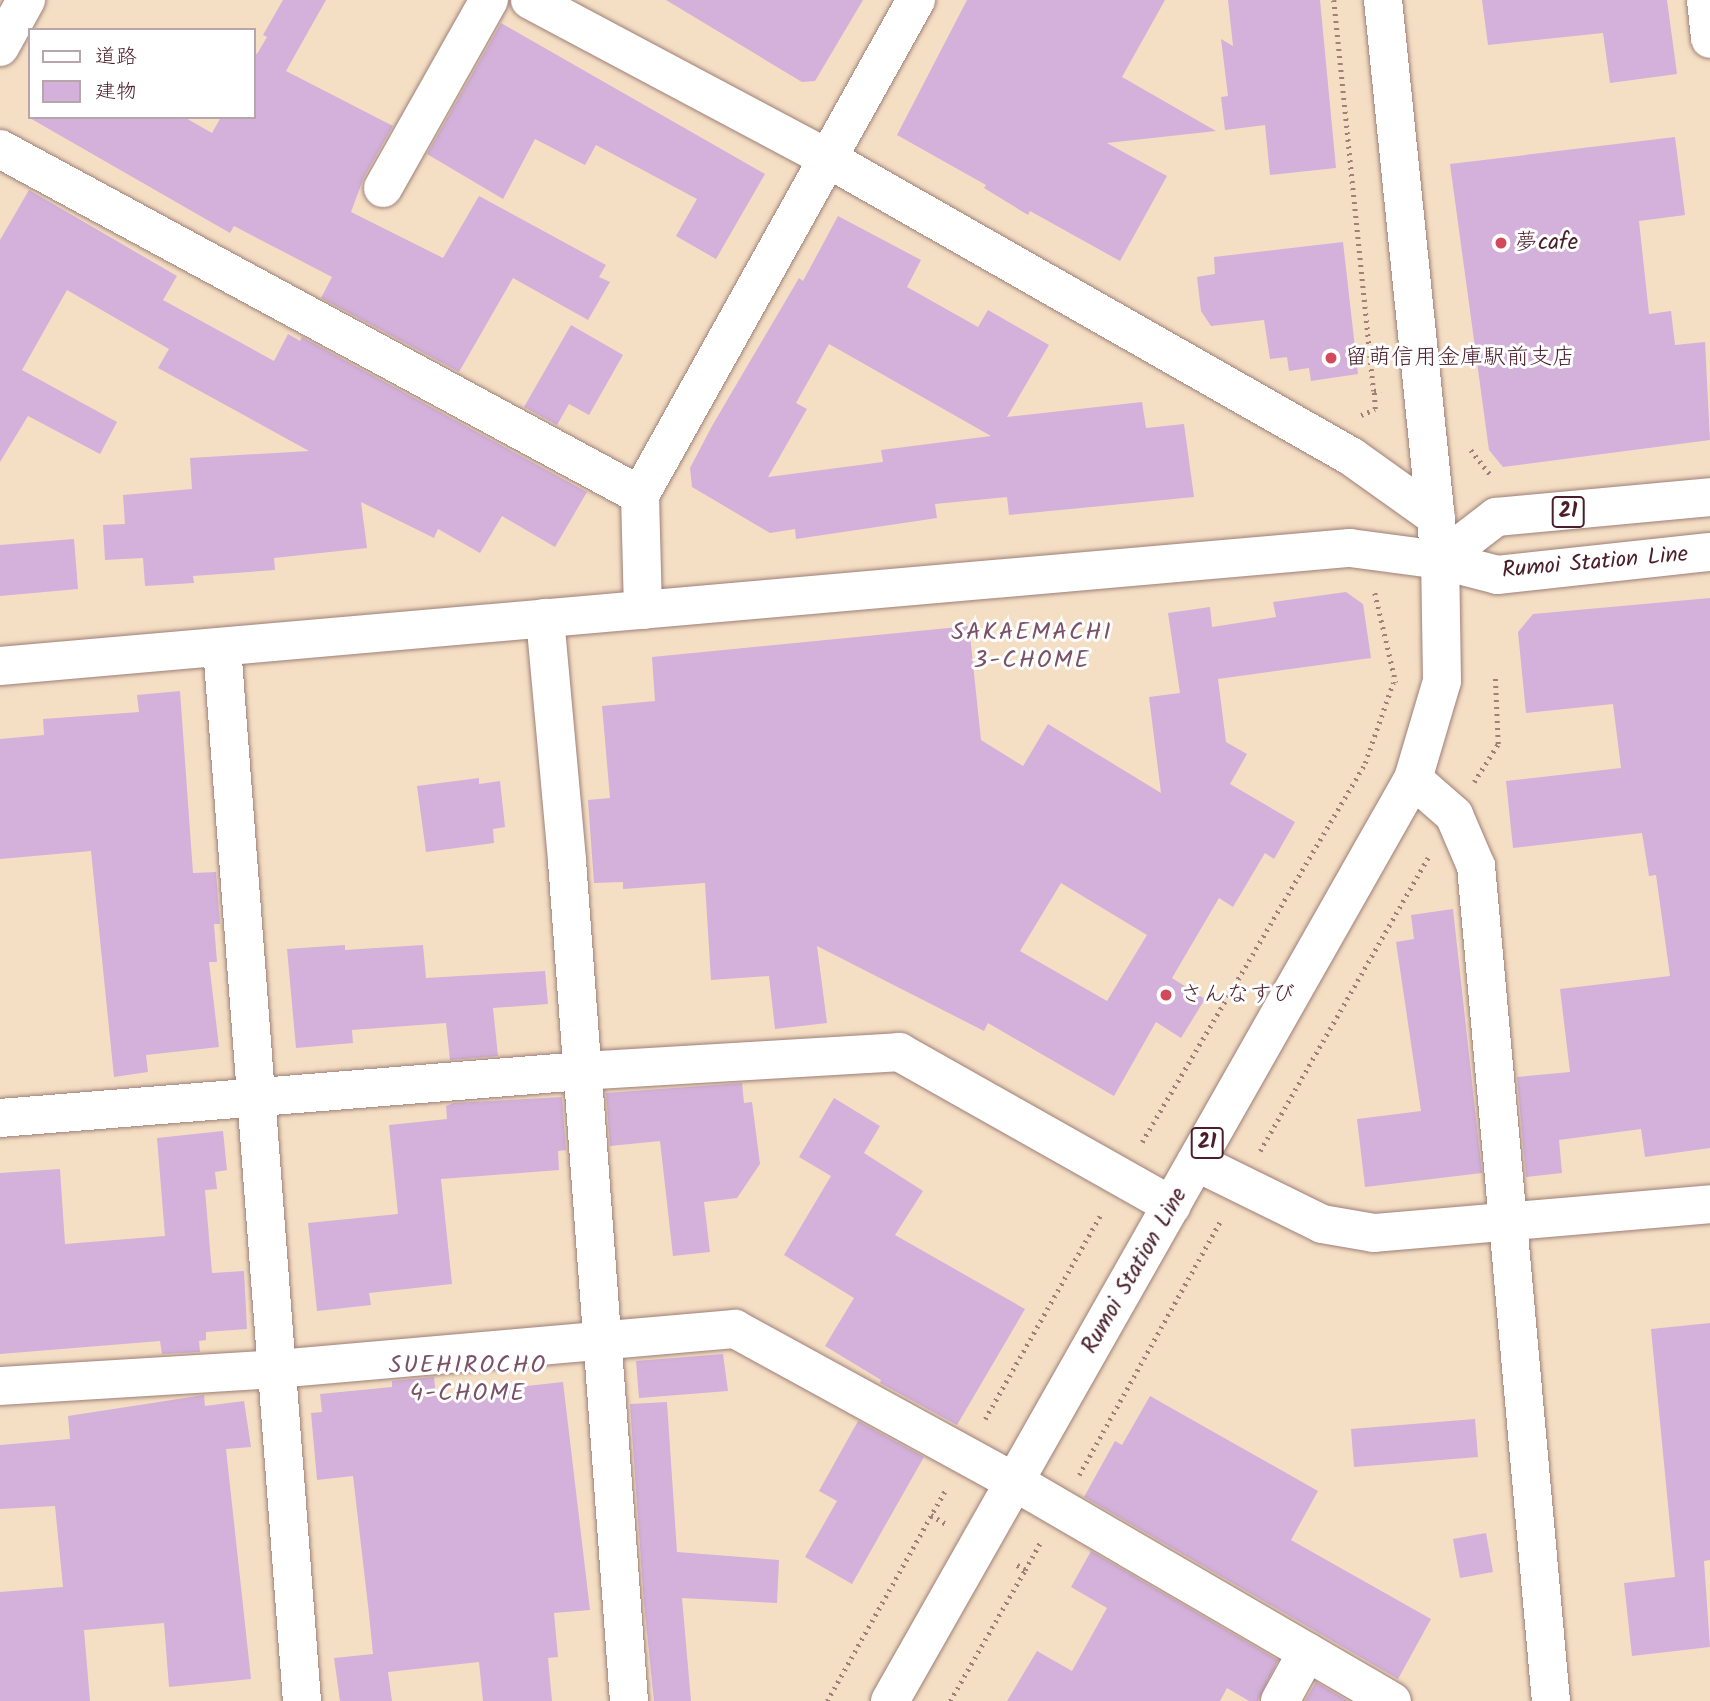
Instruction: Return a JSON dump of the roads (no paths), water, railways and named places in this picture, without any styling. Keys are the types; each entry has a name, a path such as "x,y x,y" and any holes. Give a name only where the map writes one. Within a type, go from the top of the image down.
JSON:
{"street":[{"path":"0,47 26,0"},
{"path":"383,188 489,0"},
{"path":"530,0 825,158 1352,457 1436,517"},
{"path":"643,610 640,495 825,158 916,0"},
{"path":"0,666 1350,548 1440,560 1383,0"},
{"path":"1706,0 1710,39"},
{"path":"0,149 640,495"},
{"name":"21","path":"1440,560 1496,517 1710,497"},
{"name":"Rumoi Station Line","path":"890,1701 1413,779 1442,681 1440,560 1497,575 1710,552"},
{"path":"545,618 629,1701"},
{"path":"222,647 302,1701"},
{"path":"1413,779 1454,815 1476,866 1511,1222 1551,1701"},
{"path":"0,1118 581,1071 899,1052 1172,1206"},
{"path":"1196,1162 1322,1224 1374,1233 1710,1204"},
{"path":"0,1387 277,1369 735,1329 1015,1482 1392,1701"},
{"path":"1280,1701 1307,1652"}],"place":[{"name":"夢cafe","path":"1501,243"},
{"name":"留萌信用金庫駅前支店","path":"1331,358"},
{"name":"さんなすび","path":"1166,995"}],"district":[{"name":"SAKAEMACHI 3-CHOME","path":"1032,647"},
{"name":"SUEHIROCHO 4-CHOME","path":"468,1380"}]}
